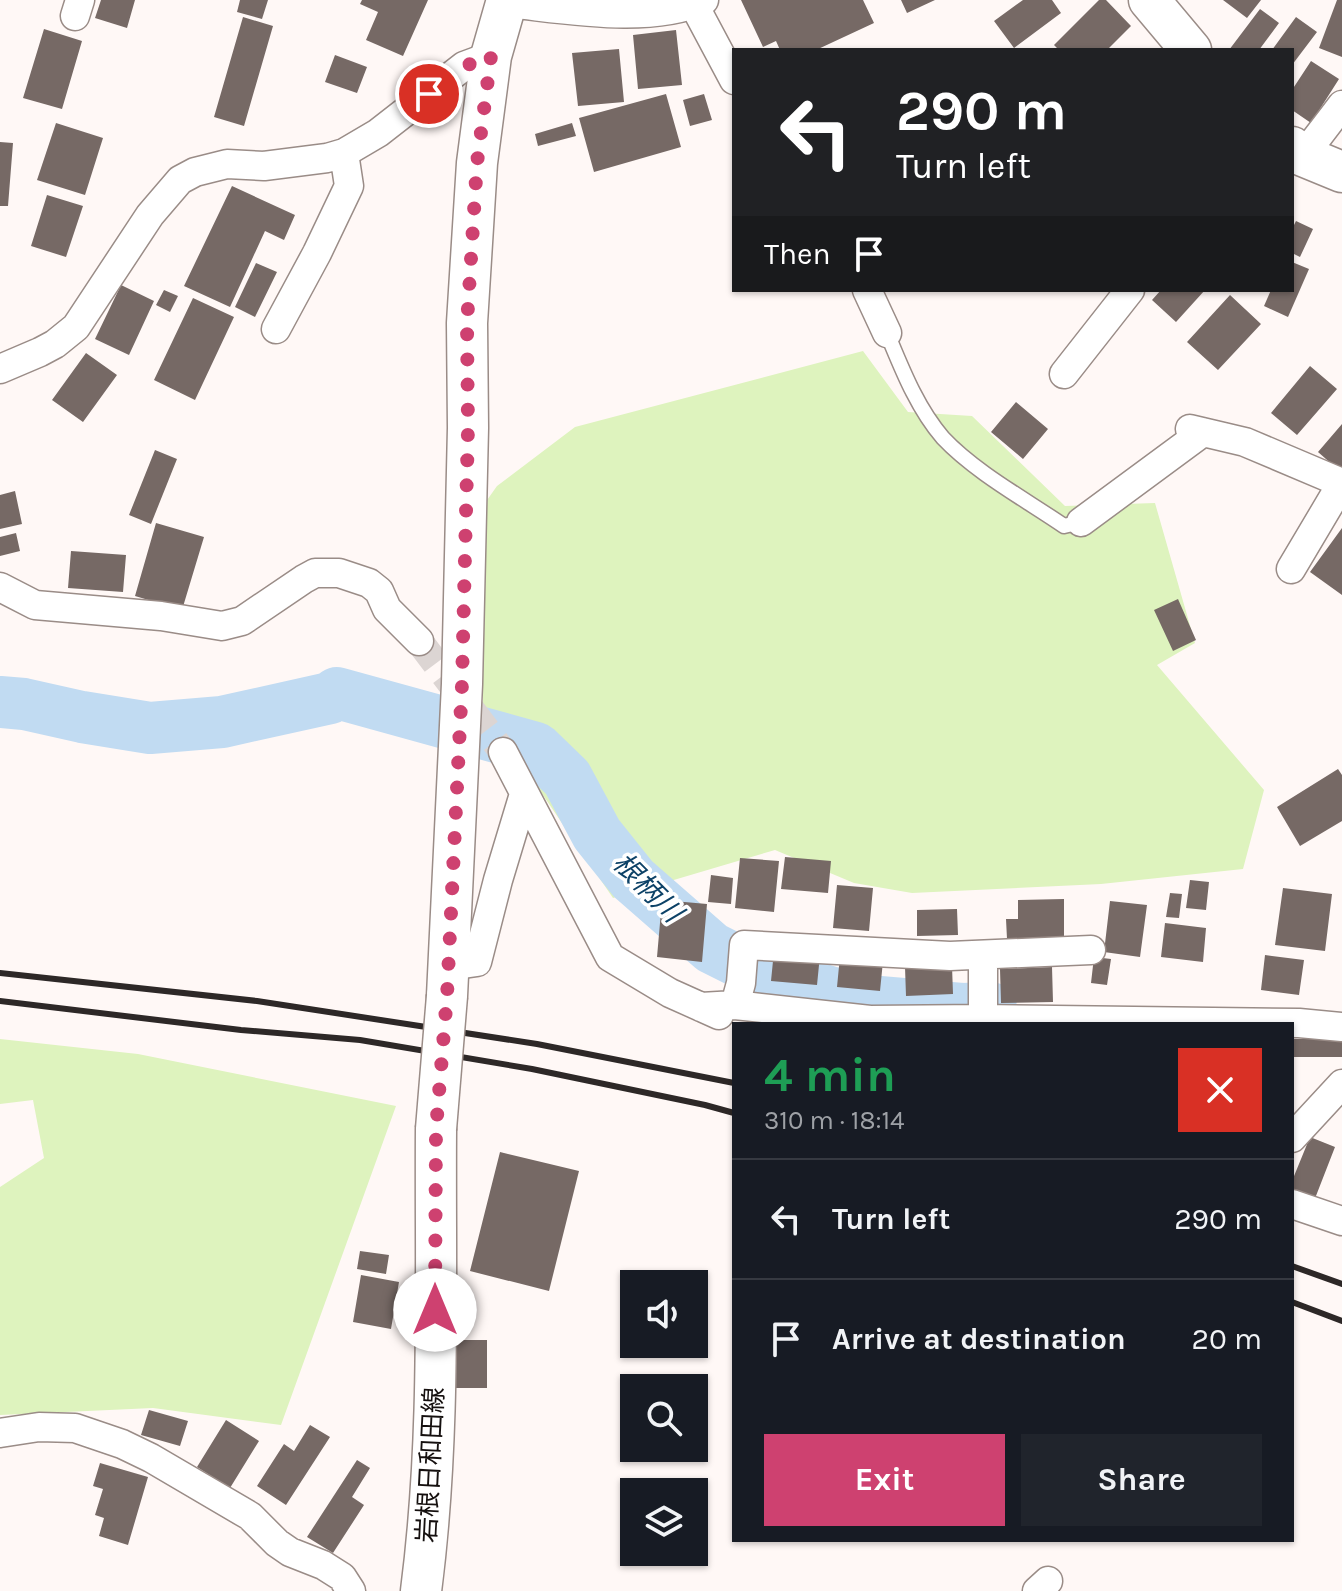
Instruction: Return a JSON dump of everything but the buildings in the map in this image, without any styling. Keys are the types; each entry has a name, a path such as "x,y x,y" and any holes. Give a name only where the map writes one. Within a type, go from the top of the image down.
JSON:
{"main road":[{"name":"岩根日和田線","path":"421,1591 430,1526 434,1430 436,1129 448,981 462,684 468,428 467,323 477,163 491,56 507,2"},
{"path":"1159,4 1190,48"},
{"path":"1298,151 1342,172"}],"street":[{"path":"507,2 572,10 651,13 699,2 732,76"},
{"path":"0,369 55,344 76,327 150,215 180,180 195,172 227,164 264,166 344,153 378,133 464,66 491,56"},
{"path":"1298,151 1342,105"},
{"path":"276,329 349,186 344,153"},
{"path":"868,292 887,333"},
{"path":"1064,374 1128,292"},
{"path":"1081,522 1197,430 1245,442 1342,483 1291,569"},
{"path":"0,587 35,605 161,616 222,626 242,621 315,573 339,573 369,583 379,591 387,609 419,641"},
{"path":"503,752 610,957 670,993 701,1007 739,1004 870,1020 1220,1022"},
{"path":"448,981 477,962 524,794"},
{"path":"739,1004 744,945 950,956 982,963 1091,950"},
{"path":"982,963 983,1019"},
{"path":"1294,1023 1342,1027"},
{"path":"1294,1136 1342,1084"},
{"path":"1294,1205 1342,1221"},
{"path":"0,1433 39,1427 75,1428 122,1444 250,1516 290,1552 323,1565 342,1577 351,1591"}],"lane":[{"path":"887,333 910,386 944,438 973,465 1064,526 1081,522"}],"green space":[{"path":"863,351 908,412 972,416 1065,506 1155,503 1195,643 1157,665 1264,790 1243,869 1101,884 912,893 854,883 775,850 613,898 483,707 480,510 497,486 575,427"},
{"path":"0,1039 138,1054 396,1106 281,1425 153,1408 0,1415 0,1187 44,1158 33,1100 0,1104"}],"waterway":[{"name":"根柄川","path":"0,702 150,728 222,722 330,698 337,693 536,748 567,778 597,834 633,879 712,948 756,970 856,1000 962,1009 991,1008"}],"tunnel":[{"path":"419,641 503,752"}],"railway":[{"path":"0,973 257,1001 537,1044 732,1083"},
{"path":"0,1001 241,1030 360,1040 532,1069 732,1112"},
{"path":"1294,1267 1342,1284"},
{"path":"1294,1303 1342,1321"}],"route":[{"path":"429,94 464,66 491,56 477,163 467,323 468,428 462,684 447,996 436,1129 435,1310"}]}
